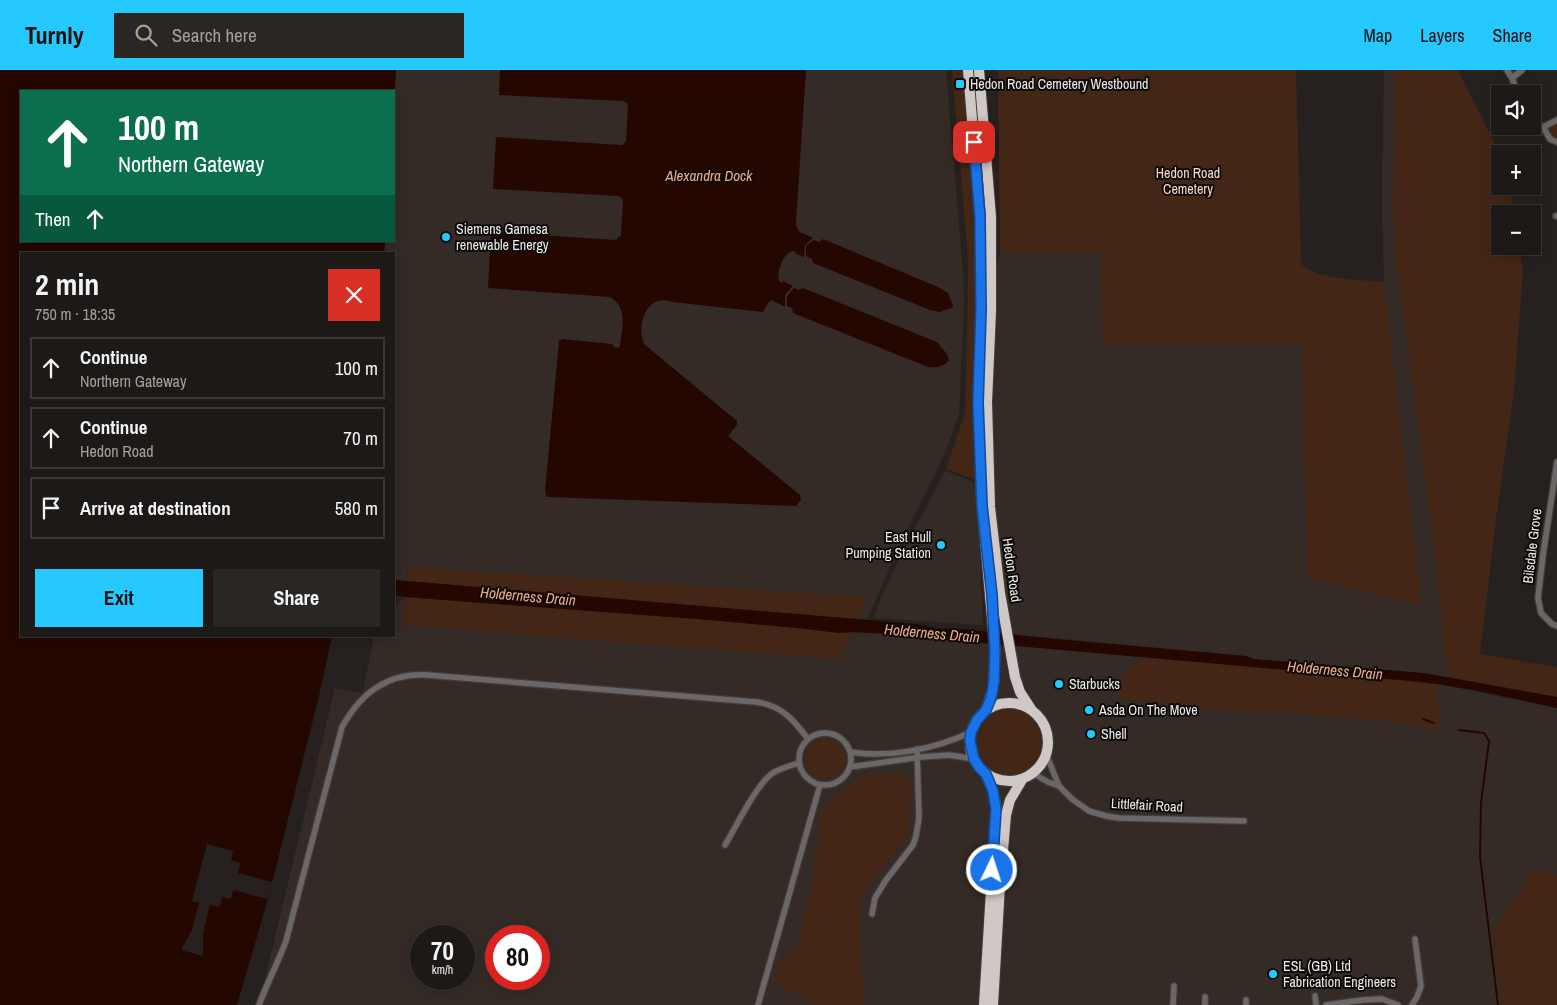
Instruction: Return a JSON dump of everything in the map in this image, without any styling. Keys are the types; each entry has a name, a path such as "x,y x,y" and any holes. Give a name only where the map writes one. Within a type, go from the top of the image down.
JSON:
{"highway":[{"name":"Hedon Road","path":"968,70 980,218 981,310 978,403 982,506 995,651 993,689 986,710"},
{"name":"Hedon Road","path":"979,70 991,217 991,311 987,402 990,507 1000,593 1016,684 1031,709"},
{"path":"992,1005 1006,816 1010,800 1022,780 1038,768 1046,754 1048,745 1046,729 1040,717 1031,709 1020,704 996,705 986,710 977,720 971,732 970,741 974,759 986,774 996,779 1008,781 1022,780"},
{"path":"984,1005 996,809 993,791 986,774"}],"street":[{"path":"1506,70 1515,85"},
{"path":"1512,78 1522,70"},
{"path":"1557,120 1543,127 1550,140 1557,142"},
{"name":"Bilsdale Grove","path":"1557,462 1538,598 1541,613 1552,624 1557,626"},
{"path":"259,1005 286,941 342,727 360,701 377,686 406,676 427,675 756,702 772,705 788,714 808,738"},
{"path":"850,752 863,754 891,753 934,747 958,739 971,732"},
{"path":"820,733 833,734 847,744 850,752 850,767 838,782 820,785 806,777 799,763 799,754 808,738 820,733"},
{"path":"872,914 875,898 882,886 913,844 919,818 918,758 916,749"},
{"name":"Littlefair Road","path":"1046,754 1059,786 1072,799 1089,811 1119,818 1244,820"},
{"path":"850,767 949,755 974,759"},
{"path":"725,845 761,784 772,773 799,763"},
{"name":"Littlefair Road","path":"1033,773 1059,786"},
{"path":"758,1005 820,785"},
{"path":"1412,1005 1421,986 1415,939"},
{"path":"1173,1005 1174,986"},
{"path":"1315,996 1316,1005"},
{"path":"1204,1005 1205,997"},
{"path":"1329,1004 1382,999 1398,1005"}],"shaded area":[{"path":"396,70 946,70 964,301 959,413 949,443 933,479 897,551 867,620 860,619 865,597 408,568 407,581 395,580 395,252 384,252 385,242 395,242"},
{"path":"1384,70 1395,70 1393,210 1397,265 1434,545 1449,686 1557,708 1557,876 1533,869 1494,931 1502,1005 257,1005 262,991 335,688 362,693 374,637 395,637 395,606 405,597 403,624 841,659 853,632 1145,656 1120,677 1120,699 1172,704 1171,709 1267,711 1398,722 1400,725 1441,729 1434,675 1253,659 1246,656 1001,633 992,576 986,302 1000,252 1101,252 1103,344 1301,345 1308,578 1386,304 1382,198","holes":["987,720 1036,725 1041,735 978,743 981,728"]},
{"path":"945,471 977,483 983,625 874,618 880,600 902,553"}],"green space":[{"path":"952,70 966,70 978,218 974,404 976,480 946,469 965,413 968,301 968,259"},
{"name":"Hedon Road Cemetery","path":"998,70 1296,70 1301,264 1307,269 1327,276 1384,282 1422,606 1308,578 1301,345 1103,344 1101,252 1000,252"},
{"path":"1395,70 1458,70 1494,145 1491,145 1491,195 1510,195 1511,197 1512,205 1491,205 1491,255 1520,255 1523,270 1514,391 1480,654 1557,667 1557,697 1448,677 1434,545 1397,265 1393,210"},
{"path":"1557,120 1557,142 1543,127"},
{"path":"408,567 866,597 860,619 826,617 407,581"},
{"path":"405,597 710,620 839,633 853,632 841,659 639,644 403,625"},
{"path":"1145,656 1436,684 1441,729 1399,725 1397,722 1276,712 1171,709 1171,704 1120,699 1120,677"},
{"path":"1010,710 1028,716 1036,724 1042,742 1036,760 1028,768 1010,774 992,768 984,760 978,742 984,724 992,716"},
{"path":"829,739 836,742 842,748 845,759 844,767 836,776 829,779 821,779 814,776 806,767 805,755 808,748 817,740"},
{"path":"889,773 909,777 911,786 910,819 908,837 894,852 866,890 860,907 859,930 865,1005 811,1005 810,1001 783,988 775,979 778,963 798,947 810,892 819,835 819,819 831,801 866,775"},
{"path":"1533,869 1557,876 1557,1005 1502,1005 1494,931"}],"water":[{"path":"0,70 396,70 395,90 20,90 20,242 385,242 384,252 20,252 20,637 332,637 319,696 268,899 237,1005 0,1005"},
{"name":"Alexandra Dock","path":"500,70 806,70 796,226 802,234 813,238 805,245 804,257 795,253 795,251 787,254 782,262 778,277 779,281 793,286 785,295 785,307 771,300 763,312 663,300 650,306 641,328 644,344 737,421 737,425 728,436 800,495 801,500 796,506 547,497 545,491 559,341 562,339 612,344 616,348 619,347 622,312 616,301 610,297 488,288 491,232 616,240 621,235 623,201 618,196 493,189 496,137 621,145 626,141 628,106 623,101 499,95"},
{"path":"823,239 938,287 948,293 953,305 952,308 939,312 930,310 813,263 812,259 806,256 806,246 814,240 819,242"},
{"path":"794,288 799,290 803,288 937,342 947,354 949,361 939,367 928,367 793,313 792,308 787,306 787,296"},
{"name":"Holderness Drain","path":"395,580 916,624 941,629 952,628 1246,656 1253,659 1424,673 1557,697 1557,708 1474,690 1423,682 940,638 853,632 839,633 710,620 395,595"}],"pier":[{"path":"207,844 233,851 231,860 240,863 238,873 272,882 268,899 233,890 231,899 222,897 220,907 210,905 203,933 203,956 181,950 192,930 199,903 192,901"}],"waterway":[{"path":"1423,719 1434,723"},
{"path":"1459,730 1484,733 1489,741 1481,802 1480,857 1498,1005"}],"place":[{"name":"Hedon Road Cemetery Westbound","path":"960,84"},
{"name":"Siemens Gamesa renewable Energy","path":"446,237"},
{"name":"East Hull Pumping Station","path":"941,545"},
{"name":"Starbucks","path":"1059,684"},
{"name":"Asda On The Move","path":"1089,710"},
{"name":"Shell","path":"1091,734"},
{"name":"ESL (GB) Ltd Fabrication Engineers","path":"1273,974"}],"route":[{"path":"974,142 980,218 981,310 978,403 982,506 992,595 995,651 994,682 991,698 986,710 977,720 971,732 970,741 974,759 986,774 996,800 992,870"}]}
